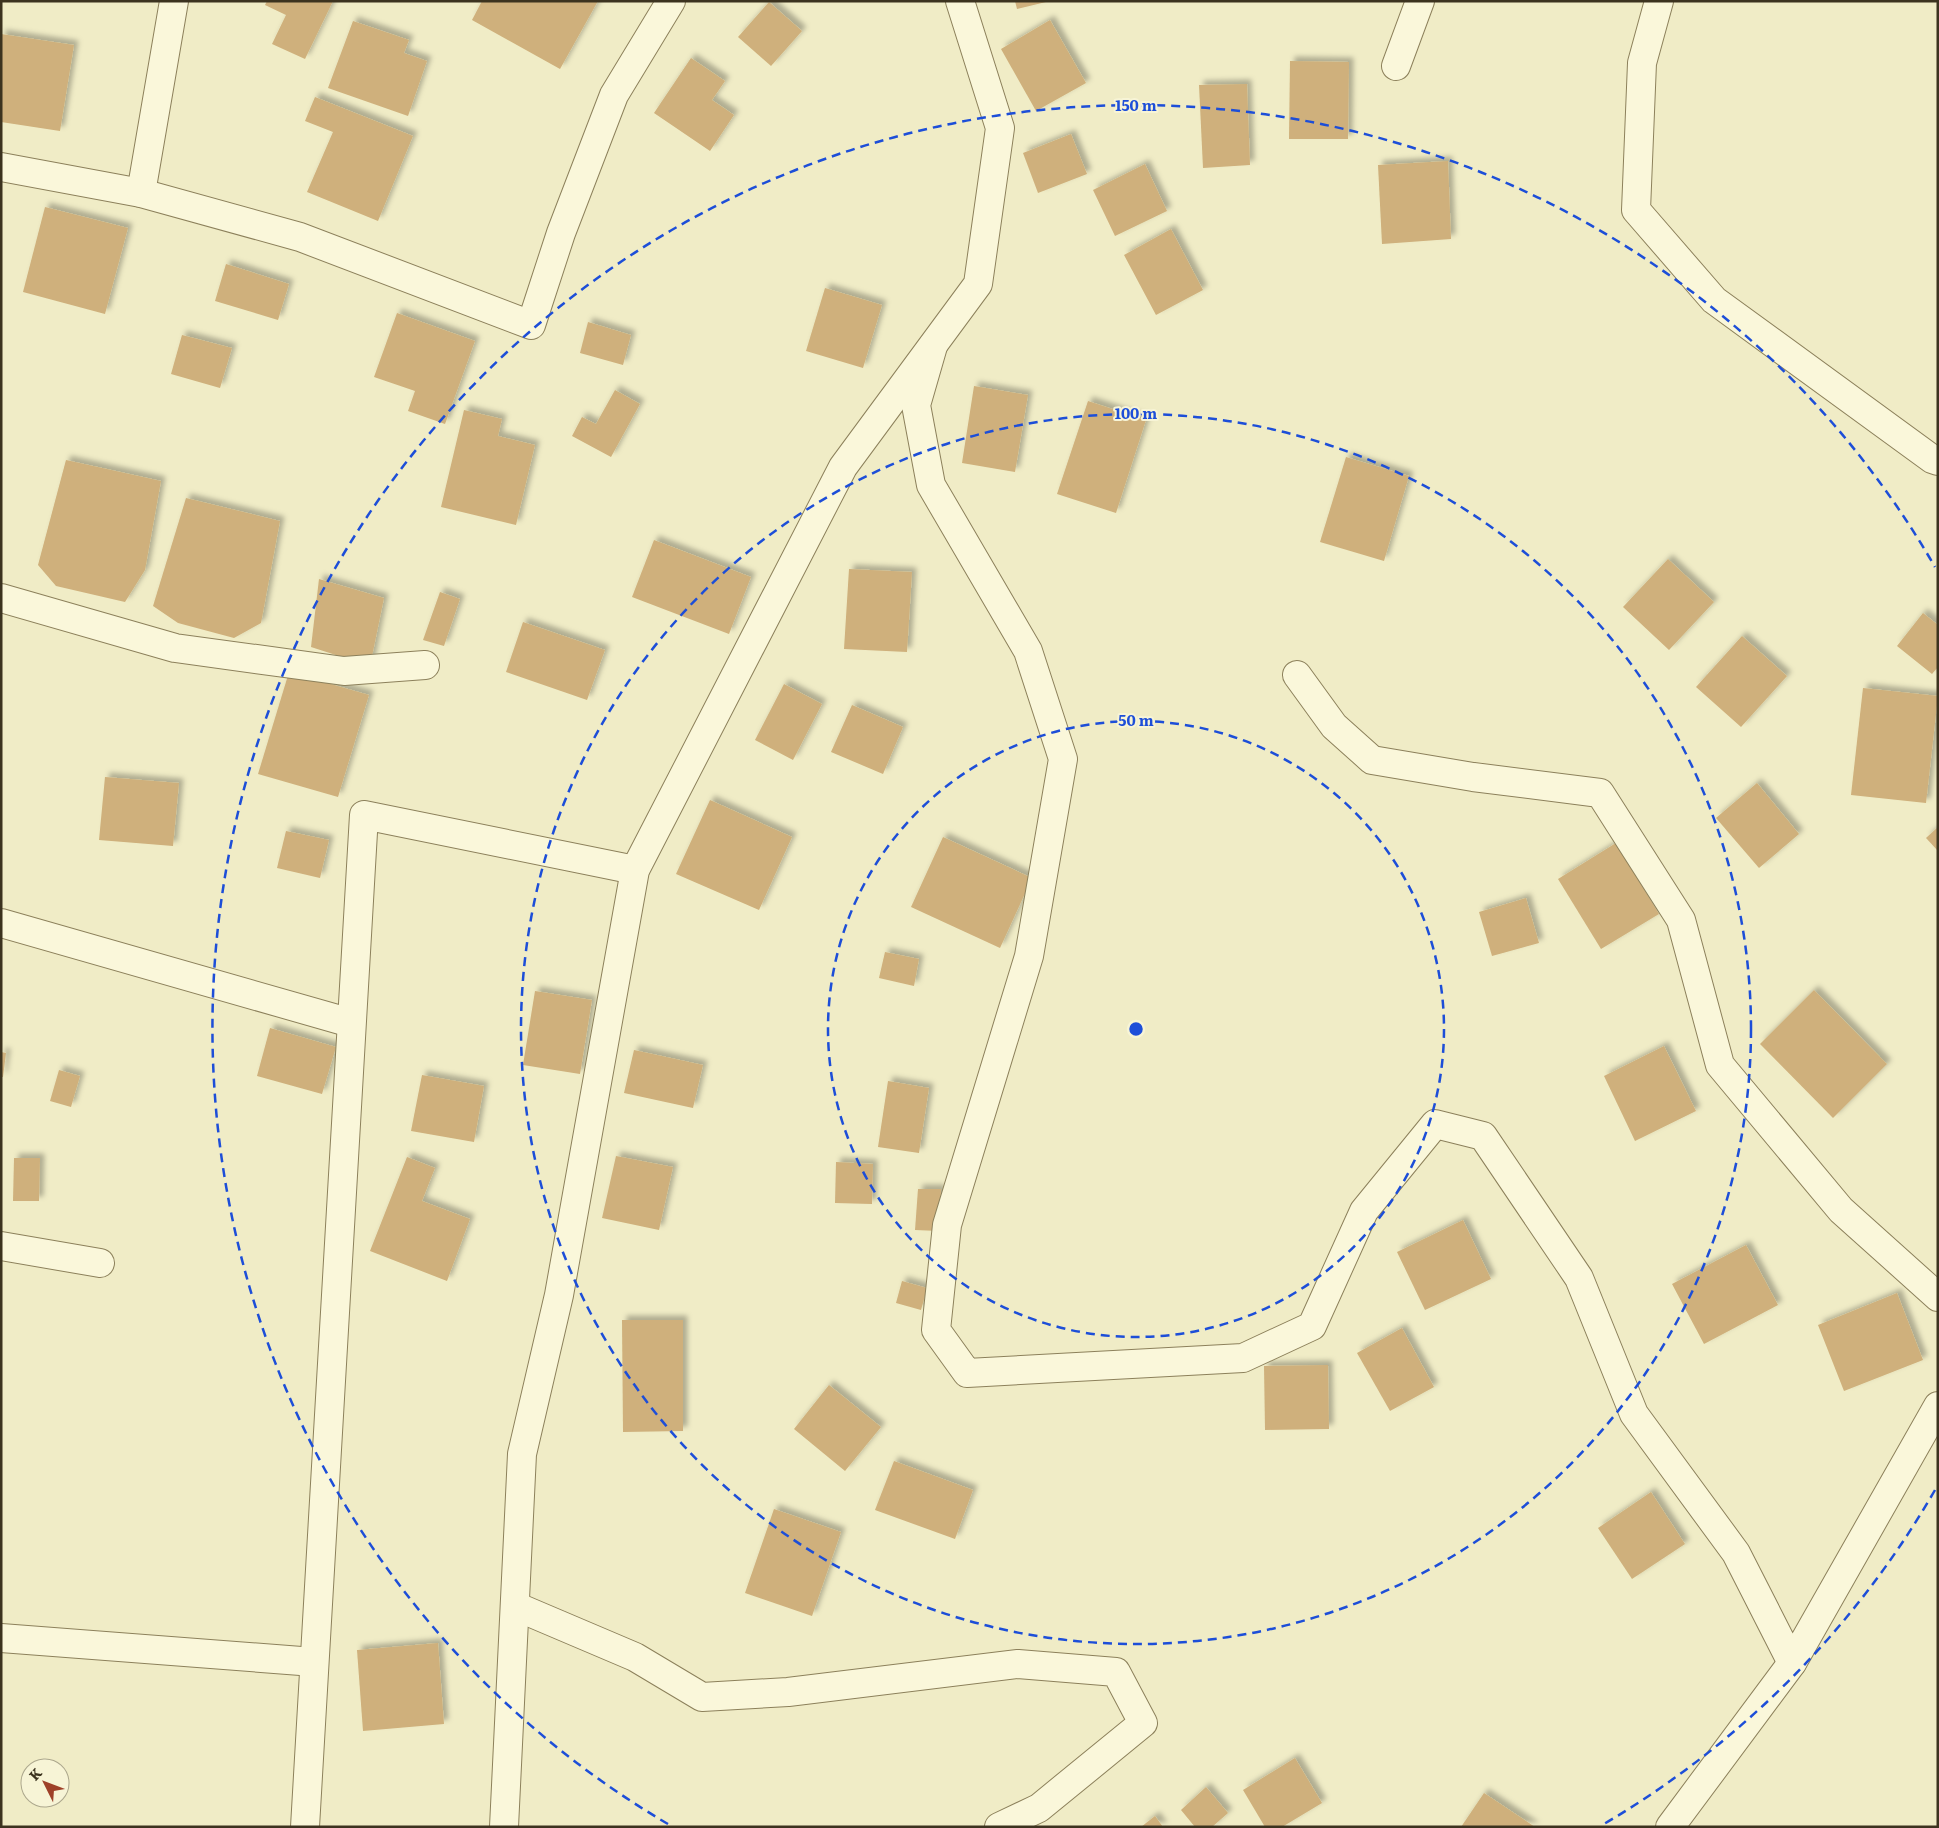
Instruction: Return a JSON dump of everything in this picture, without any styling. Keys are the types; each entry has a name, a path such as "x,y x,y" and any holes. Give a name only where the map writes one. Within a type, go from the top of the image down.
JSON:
{"street":[{"path":"141,193 174,1"},
{"path":"1,168 141,193 300,237 531,325 560,233 614,95 672,1"},
{"path":"504,1827 522,1454 559,1295 635,870 843,467 978,284 1000,128 960,1"},
{"path":"1396,66 1420,1"},
{"path":"1659,1 1642,63 1636,210 1714,300 1936,465"},
{"path":"933,346 916,405 931,485 1028,652 1063,760 1029,956 947,1225 936,1330 967,1373 1243,1358 1312,1326 1364,1211 1435,1124 1483,1136 1579,1278 1634,1414 1736,1553 1792,1663"},
{"path":"1,598 175,648 344,671 425,665"},
{"path":"1297,675 1334,726 1372,760 1473,777 1600,792 1681,920 1720,1065 1841,1210 1938,1297"},
{"path":"305,1827 364,815 635,870"},
{"path":"1,923 351,1023"},
{"path":"1,1246 100,1262"},
{"path":"1670,1827 1792,1663 1938,1406"},
{"path":"515,1606 635,1657 702,1697 788,1692 1018,1664 1116,1672 1143,1723 1039,1808 999,1827"},
{"path":"1,1638 314,1662"}],"building":[{"path":"267,1 333,1 305,59 272,44 286,15 265,5"},
{"path":"482,1 598,1 560,69 472,20"},
{"path":"1015,1 1046,1 1046,2 1017,9"},
{"path":"769,2 802,31 771,66 738,37"},
{"path":"1050,20 1086,83 1036,111 1001,49"},
{"path":"353,21 409,40 404,53 427,61 408,116 328,88"},
{"path":"1,34 74,45 60,131 1,122"},
{"path":"691,58 725,81 712,100 734,115 710,151 654,113"},
{"path":"1290,61 1349,62 1348,139 1289,139"},
{"path":"1247,84 1250,165 1203,168 1199,85"},
{"path":"315,97 413,136 378,221 307,192 333,132 305,121"},
{"path":"1071,134 1087,174 1038,193 1023,153"},
{"path":"1448,161 1451,239 1382,244 1378,165"},
{"path":"1145,164 1167,211 1115,236 1093,190"},
{"path":"45,207 128,228 105,314 23,292"},
{"path":"1171,229 1203,290 1156,315 1124,255"},
{"path":"226,264 289,284 278,320 215,301"},
{"path":"825,288 882,305 863,368 806,351"},
{"path":"397,313 475,341 445,424 408,411 415,391 374,377"},
{"path":"588,322 631,335 623,365 580,353"},
{"path":"182,335 232,348 220,388 171,374"},
{"path":"974,386 1028,395 1015,472 962,463"},
{"path":"615,390 640,404 611,457 572,436 582,417 596,424"},
{"path":"1088,401 1146,420 1116,513 1057,494"},
{"path":"464,410 502,419 498,436 535,445 516,525 441,507"},
{"path":"1346,457 1409,476 1384,561 1320,542"},
{"path":"66,460 161,481 145,570 125,602 56,586 38,565"},
{"path":"186,498 280,521 261,623 234,638 178,623 153,606"},
{"path":"654,540 751,577 729,634 632,597"},
{"path":"1668,559 1714,602 1669,650 1623,607"},
{"path":"849,569 912,572 907,652 844,649"},
{"path":"319,579 384,598 370,666 311,647"},
{"path":"440,592 460,599 444,646 423,640"},
{"path":"1923,613 1938,625 1938,667 1932,674 1897,646"},
{"path":"523,622 605,650 587,700 506,672"},
{"path":"1742,636 1787,676 1741,727 1696,687"},
{"path":"289,672 369,695 338,797 258,774"},
{"path":"784,684 822,704 793,760 755,740"},
{"path":"1863,688 1938,696 1926,803 1851,795"},
{"path":"852,705 903,727 883,774 831,752"},
{"path":"105,777 179,783 173,846 99,840"},
{"path":"1757,783 1799,834 1759,868 1716,818"},
{"path":"710,800 792,837 759,910 676,874"},
{"path":"1938,827 1938,851 1926,838"},
{"path":"286,831 329,840 320,878 277,868"},
{"path":"943,837 1032,878 1000,948 911,907"},
{"path":"1616,843 1659,914 1601,949 1558,879"},
{"path":"1526,898 1539,943 1492,956 1479,912"},
{"path":"885,952 919,959 914,986 879,978"},
{"path":"1814,990 1887,1064 1833,1118 1760,1044"},
{"path":"535,991 592,1000 580,1074 523,1065"},
{"path":"270,1028 336,1047 322,1094 257,1076"},
{"path":"1664,1046 1696,1111 1635,1141 1604,1076"},
{"path":"634,1050 703,1065 693,1108 624,1093"},
{"path":"1,1052 6,1053 3,1077 1,1077"},
{"path":"59,1070 80,1076 71,1107 50,1101"},
{"path":"422,1075 484,1086 474,1142 411,1131"},
{"path":"888,1081 929,1088 919,1153 878,1147"},
{"path":"616,1156 673,1167 659,1230 602,1218"},
{"path":"407,1157 435,1168 422,1201 470,1219 447,1281 370,1251"},
{"path":"14,1158 40,1158 39,1201 13,1201"},
{"path":"836,1162 873,1164 872,1204 835,1203"},
{"path":"918,1189 941,1189 939,1231 915,1230"},
{"path":"1463,1220 1491,1279 1425,1310 1397,1252"},
{"path":"1746,1245 1778,1305 1704,1344 1672,1284"},
{"path":"902,1281 927,1288 921,1310 896,1303"},
{"path":"1897,1293 1923,1360 1844,1391 1818,1325"},
{"path":"622,1320 683,1320 683,1431 623,1432"},
{"path":"1402,1328 1434,1387 1390,1411 1357,1353"},
{"path":"1328,1365 1329,1429 1265,1430 1264,1366"},
{"path":"829,1385 881,1427 845,1471 794,1429"},
{"path":"894,1461 973,1490 955,1539 875,1510"},
{"path":"1651,1492 1685,1544 1632,1579 1598,1528"},
{"path":"774,1509 841,1532 812,1616 745,1593"},
{"path":"438,1643 444,1724 363,1731 357,1650"},
{"path":"1295,1758 1322,1803 1282,1827 1265,1827 1243,1790"},
{"path":"1206,1787 1228,1813 1212,1827 1195,1827 1181,1810"},
{"path":"1484,1793 1535,1827 1461,1827"},
{"path":"1155,1816 1163,1827 1141,1827"}]}
